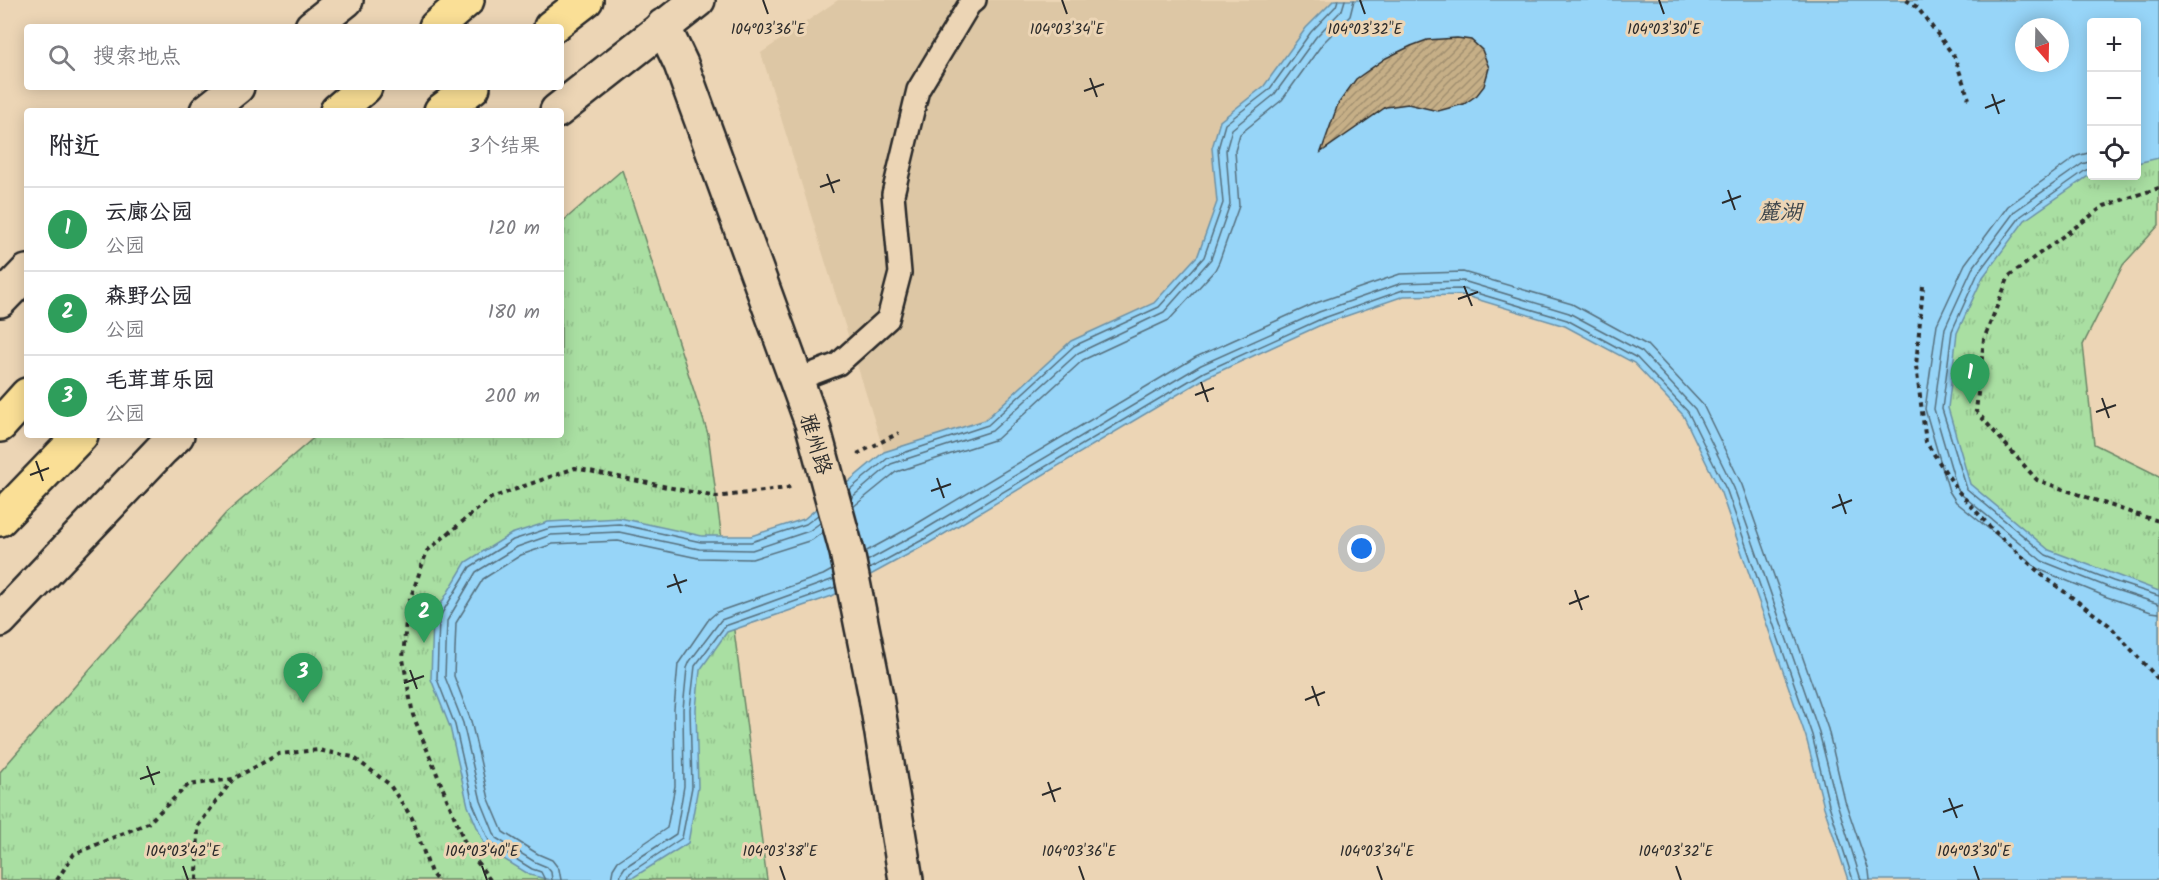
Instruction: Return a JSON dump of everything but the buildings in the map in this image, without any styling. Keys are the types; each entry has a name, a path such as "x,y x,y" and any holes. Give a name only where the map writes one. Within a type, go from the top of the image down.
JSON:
{"highway":[{"path":"439,24 467,0"},
{"path":"555,24 586,0"},
{"path":"340,108 362,90"},
{"path":"445,108 468,90"},
{"path":"0,425 24,398"},
{"path":"0,519 78,438"}],"street":[{"path":"316,24 346,0"},
{"path":"561,108 698,0"},
{"name":"雅州路","path":"663,26 681,64 812,423 847,552 876,697 906,880"},
{"path":"211,108 233,90"},
{"path":"0,300 24,275"},
{"path":"0,620 174,438"}],"lane":[{"path":"796,380 838,364 888,319 900,273 892,194 918,90 969,5 975,0"}],"path":[{"path":"1906,0 1917,7 1954,56 1969,99"},
{"path":"2159,188 2104,206 2009,276 1984,339 1976,411 2037,480 2159,521"},
{"path":"1923,286 1916,366 1926,442 1958,491 1991,528 2042,575 2109,625 2159,680"},
{"path":"848,458 899,433"},
{"path":"490,880 467,848 413,715 403,659 407,608 427,551 490,498 575,468 716,497 787,488 797,483"},
{"path":"57,880 74,854 148,823 188,785 233,779 279,754 318,750 353,757 389,784 412,818 431,873 437,880"},
{"path":"197,880 198,826 233,779"}],"shaded area":[{"path":"838,0 1334,0 1306,28 1264,86 1220,121 1212,148 1217,202 1198,255 1154,303 1071,341 985,420 884,452 761,53"}],"green space":[{"path":"1688,0 2159,0 2159,225 2123,265 2083,345 2094,444 2159,476 2159,880"},
{"path":"622,170 708,434 767,880 0,880 0,772 226,513 314,438 564,438 564,220"}],"water":[{"name":"麓湖","path":"1334,0 2159,0 2159,158 2141,162 2141,18 2087,18 2087,177 2025,220 1983,277 1957,333 1948,408 1970,484 2049,550 2159,591 2159,880 1848,880 1824,807 1806,737 1721,493 1683,415 1634,363 1565,326 1463,295 1404,296 1323,324 1207,377 929,543 832,596 727,632 700,670 696,709 698,787 688,843 634,877 609,880 550,880 530,875 486,848 468,806 450,727 431,679 433,617 466,562 511,534 548,522 620,518 702,536 751,536 804,519 884,452 985,420 1071,341 1154,303 1198,255 1217,202 1212,148 1220,121 1264,86 1306,28"}],"place":[{"name":"云廊公园","path":"1970,404"},
{"name":"森野公园","path":"424,643"},
{"name":"毛茸茸乐园","path":"303,703"}]}
